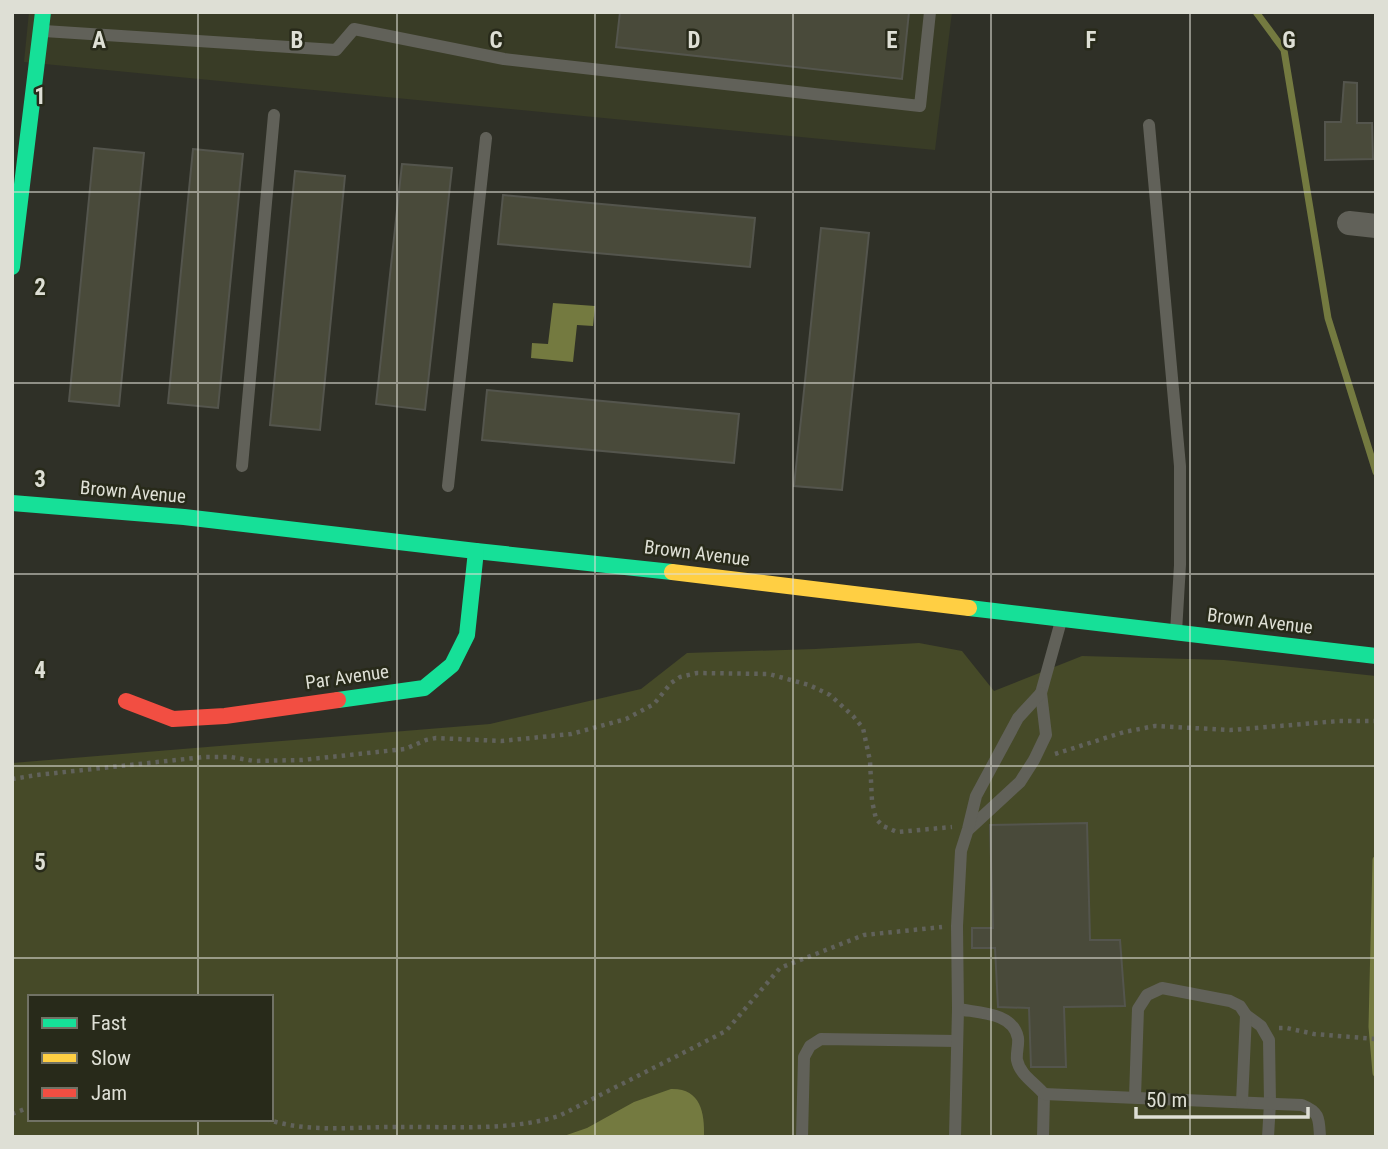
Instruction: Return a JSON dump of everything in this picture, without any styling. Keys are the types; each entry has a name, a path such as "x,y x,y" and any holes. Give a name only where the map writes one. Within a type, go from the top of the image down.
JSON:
{"street":[{"path":"13,258 43,12"},
{"path":"1349,223 1376,226"},
{"name":"Brown Avenue","path":"12,503 184,517 617,565 1374,655"},
{"name":"Par Avenue","path":"126,701 173,719 225,716 424,688 453,665 467,635 476,551"}],"lane":[{"path":"40,31 336,50 354,29 503,59 920,106 930,12"},
{"path":"242,466 274,115"},
{"path":"1149,125 1180,466 1180,565 1176,632"},
{"path":"448,486 486,138"},
{"path":"968,829 1020,782 1034,760 1045,735 1041,693 1062,619"},
{"path":"955,1137 957,926 961,852 976,796 1018,718 1041,693"},
{"path":"1135,1097 1138,1009 1147,995 1162,988 1230,1001 1240,1006 1246,1015 1261,1026 1269,1040 1268,1137"},
{"path":"958,1009 1000,1017 1012,1024 1018,1037 1017,1060 1024,1075 1044,1094 1042,1137"},
{"path":"1242,1102 1246,1015"},
{"path":"802,1137 804,1057 810,1046 821,1039 957,1041"},
{"path":"1044,1094 1302,1105 1312,1109 1319,1119 1320,1137"}],"path":[{"path":"12,779 204,757 231,757 254,761 302,760 405,749 436,738 501,741 571,734 626,719 654,704 671,683 680,677 696,673 769,674 809,685 830,695 863,728 870,761 872,801 876,819 883,826 897,832 953,827 968,829"},
{"path":"1034,760 1124,732 1155,726 1231,730 1339,721 1373,721"},
{"path":"273,1120 317,1128 496,1126 542,1121 559,1116 726,1031 780,968 864,935 957,926"},
{"path":"1274,1028 1376,1039"}],"shaded area":[{"path":"29,12 952,12 935,150 24,62"},
{"path":"553,303 595,306 593,326 577,325 573,362 531,358 532,343 548,344"},
{"path":"919,643 962,651 994,691 1082,656 1224,660 1376,676 1376,1137 12,1137 12,763 490,724 641,689 687,653"},
{"path":"671,1089 689,1093 699,1103 704,1137 561,1137 587,1128 634,1102"}],"building":[{"path":"620,12 909,12 902,79 616,47"},
{"path":"1344,82 1357,83 1357,123 1372,123 1373,159 1325,160 1325,122 1341,122"},
{"path":"94,148 144,153 119,406 69,401"},
{"path":"193,149 243,154 218,408 168,403"},
{"path":"402,164 452,168 425,410 376,404"},
{"path":"295,171 345,176 320,430 270,425"},
{"path":"503,195 755,218 750,267 498,244"},
{"path":"821,228 869,233 842,490 794,486"},
{"path":"487,390 739,414 734,463 482,440"},
{"path":"1087,823 1090,940 1120,940 1125,1006 1064,1007 1066,1067 1031,1067 1029,1008 998,1007 995,948 972,948 972,928 993,928 990,825"}],"waterway":[{"path":"1256,12 1284,50 1328,318 1376,472"},
{"path":"1376,860 1372,1027 1376,1073"}],"traffic: fast":[{"path":"12,267 43,12"},
{"path":"12,503 184,517 672,572"},
{"path":"338,700 424,688 452,665 467,635 476,551"},
{"path":"969,608 1376,656"}],"traffic: slow":[{"path":"672,572 969,608"}],"traffic: jam":[{"path":"126,701 173,719 225,716 338,700"}]}
